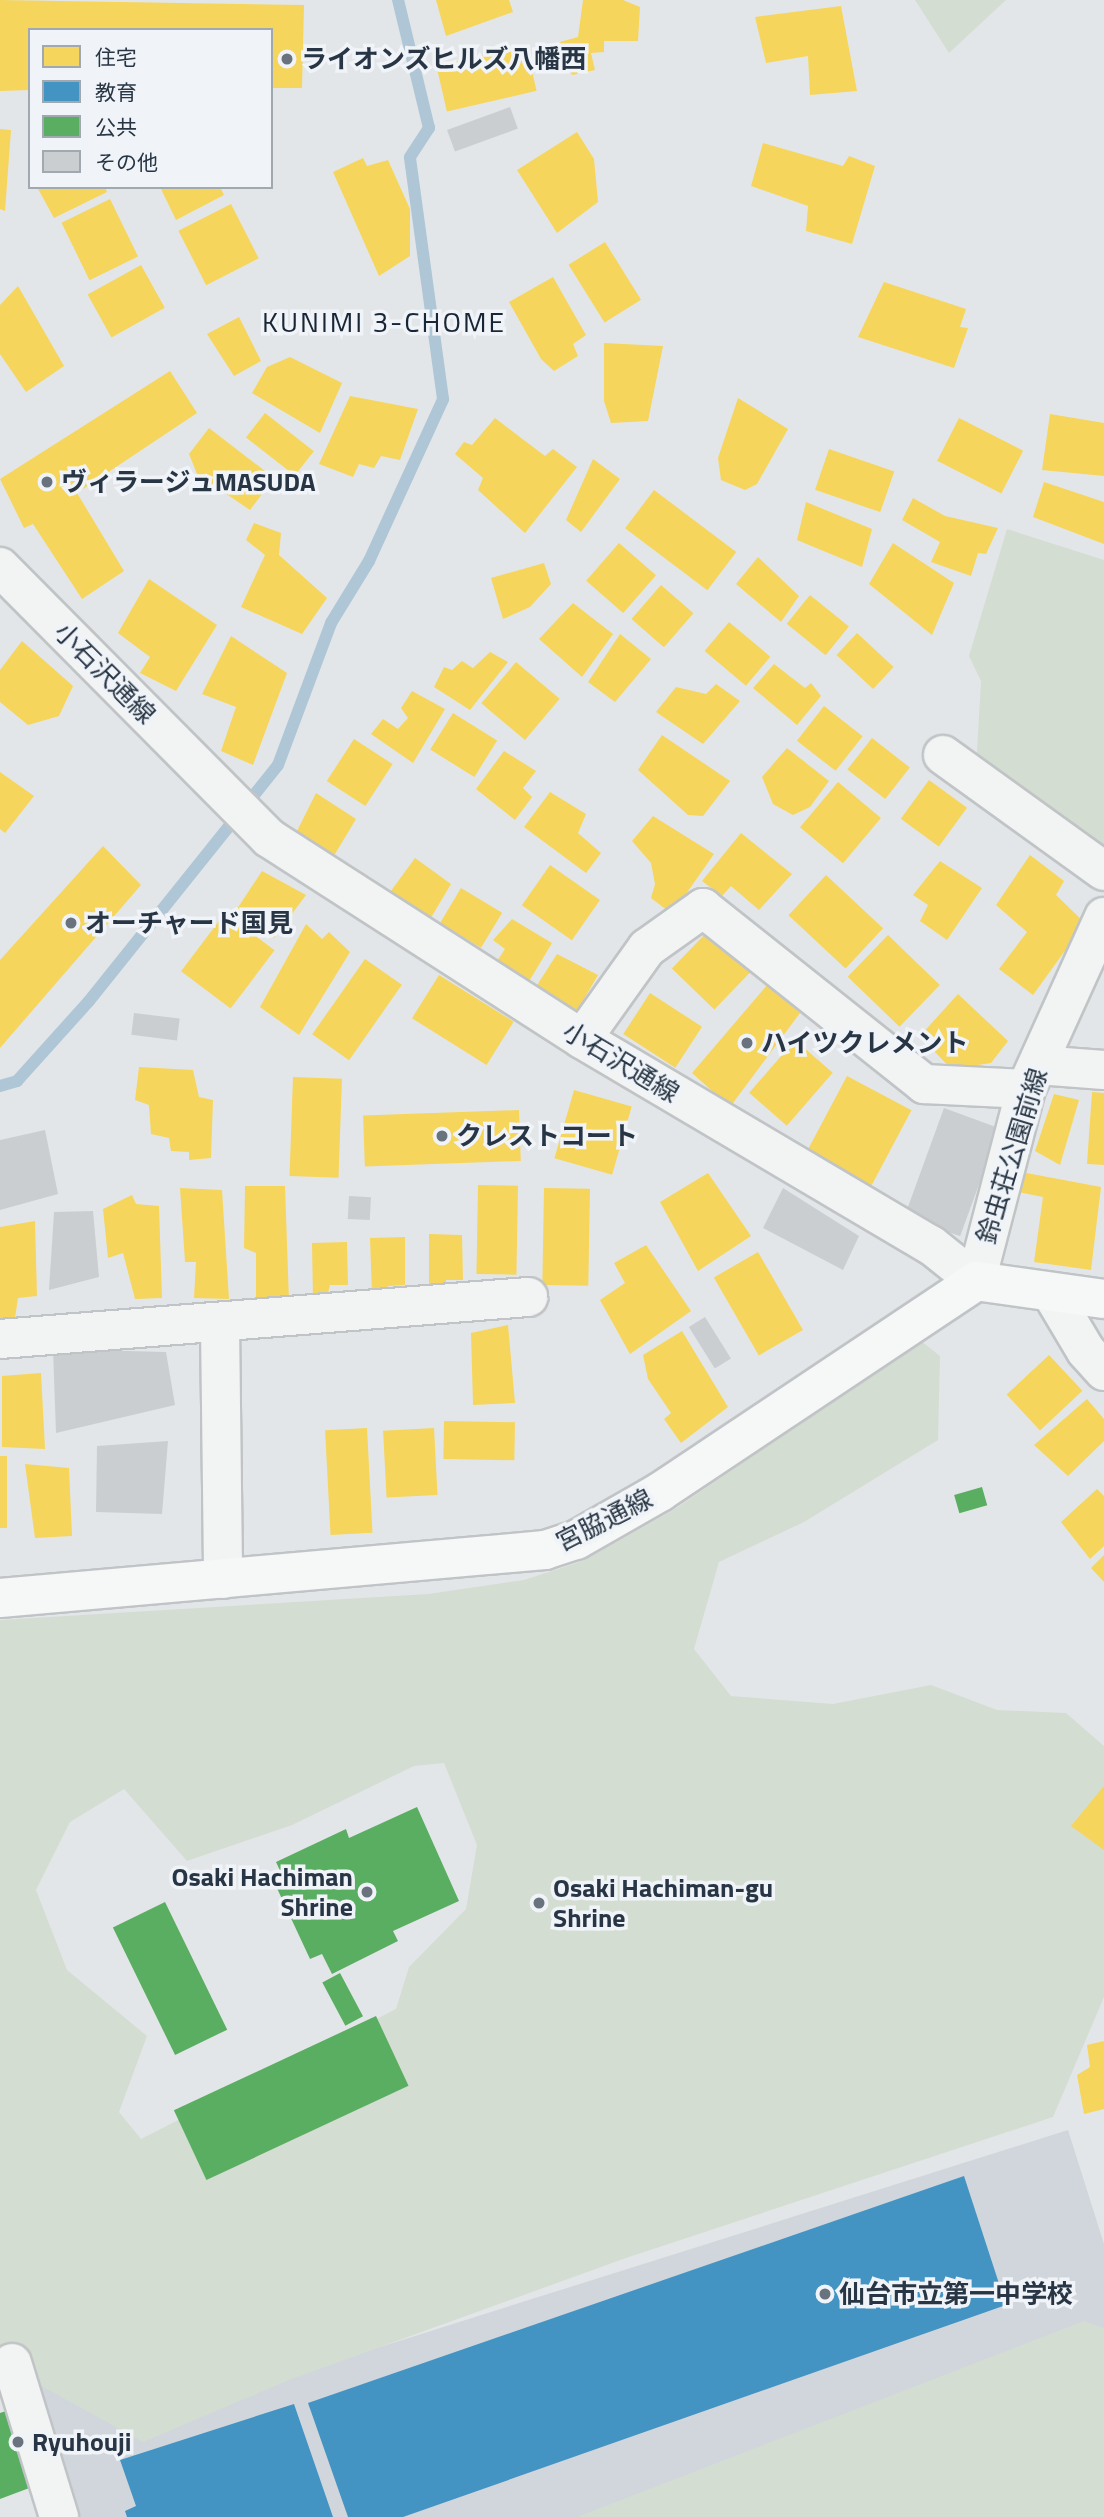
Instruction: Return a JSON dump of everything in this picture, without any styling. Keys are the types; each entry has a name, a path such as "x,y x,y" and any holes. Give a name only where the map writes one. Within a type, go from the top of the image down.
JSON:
{"street":[{"name":"小石沢通線","path":"0,567 269,838 582,1039 931,1245 976,1281"},
{"path":"943,755 1104,871"},
{"path":"582,1039 648,948 703,908 924,1084 1104,1070"},
{"name":"鈴虫荘公園前線","path":"976,1281 1032,1077 1104,917"},
{"path":"976,1281 1052,1294 1104,1299"},
{"name":"宮脇通線","path":"0,1598 545,1550 576,1540 660,1492 976,1281"},
{"path":"1052,1294 1072,1331 1104,1371"},
{"path":"0,1339 220,1324 528,1297"},
{"path":"220,1324 223,1579"},
{"path":"12,2363 59,2517"}],"shaded area":[{"path":"915,0 1006,0 949,53"},
{"path":"1007,529 1104,560 1104,846 976,769 981,681 969,656"},
{"name":"Osaki Hachiman-gu Shrine","path":"921,1341 940,1356 938,1440 804,1522 719,1562 694,1649 731,1696 833,1704 931,1685 997,1710 1066,1713 1104,1746 1104,1997 1053,2117 626,2258 289,2380 143,2442 20,2374 0,2381 0,1620 428,1594 524,1580 583,1561 675,1509","holes":["444,1763 477,1845 466,1909 409,1967 396,2009 141,2139 119,2112 147,2036 67,1970 36,1890 70,1822 124,1789 187,1861 292,1825 414,1766"]},
{"name":"仙台市立第一中学校","path":"1068,2130 1104,2244 1104,2517 74,2517 16,2345 120,2429"},
{"path":"1084,2321 1104,2328 1104,2517 577,2517"}],"building: 住宅":[{"name":"ライオンズヒルズ八幡西","path":"0,0 304,5 302,88 273,88 273,28 28,28 28,90 0,91"},
{"path":"436,0 509,0 513,12 446,36"},
{"path":"583,0 623,0 640,7 638,41 604,41 604,52 591,53 595,70 572,75 560,42 578,37"},
{"path":"841,6 857,91 810,95 808,56 766,63 755,17"},
{"path":"526,45 537,91 447,111 436,66"},
{"path":"0,129 11,130 5,211 0,209"},
{"path":"577,132 594,159 598,202 557,233 517,170"},
{"path":"763,143 843,166 849,156 875,166 852,244 806,231 808,206 751,186"},
{"path":"363,158 367,166 388,160 410,209 410,256 379,276 333,172"},
{"path":"38,189 106,189 107,192 54,218"},
{"path":"161,189 221,189 224,195 176,220"},
{"path":"110,199 138,257 90,280 61,223"},
{"path":"231,204 259,258 206,285 178,231"},
{"path":"605,242 641,300 605,322 569,265"},
{"path":"141,265 165,308 111,337 88,295"},
{"path":"553,277 586,335 573,344 578,356 554,371 541,359 509,302"},
{"path":"884,282 966,309 960,327 968,328 954,368 858,337"},
{"path":"18,286 64,366 26,392 0,354 0,305"},
{"path":"239,317 261,361 234,376 207,334"},
{"path":"604,343 663,346 648,421 611,423 604,401"},
{"path":"290,357 342,383 320,433 252,393 267,367"},
{"name":"ヴィラージュMASUDA","path":"170,371 197,413 77,493 124,571 82,599 33,524 24,528 0,479"},
{"path":"350,396 418,409 400,460 381,456 374,468 359,464 353,477 319,464"},
{"path":"738,398 788,429 757,484 745,490 721,480 718,458"},
{"path":"265,413 314,451 295,476 246,437"},
{"path":"1050,414 1104,423 1104,476 1042,470"},
{"path":"495,418 545,456 553,449 577,467 525,533 478,490 483,478 455,454 464,442 472,445"},
{"path":"959,418 1023,451 1001,493 937,461"},
{"path":"209,428 274,478 250,510 197,474 189,454"},
{"path":"829,449 894,471 880,512 815,490"},
{"path":"593,459 620,479 581,532 566,520"},
{"path":"1044,482 1104,502 1104,544 1033,517"},
{"path":"654,490 736,552 707,590 625,528"},
{"path":"913,498 945,516 998,528 986,554 978,553 971,576 931,562 940,542 902,520"},
{"path":"806,502 872,529 862,567 797,540"},
{"path":"254,523 281,533 279,555 327,598 302,634 241,607 265,555 246,540"},
{"path":"619,543 656,575 623,613 586,581"},
{"path":"893,543 954,583 932,635 869,584"},
{"path":"758,557 799,596 781,622 736,584"},
{"path":"544,563 551,584 530,607 503,619 491,578"},
{"path":"149,579 217,625 176,691 140,673 150,657 118,633"},
{"path":"661,585 693,613 664,647 631,619"},
{"path":"810,595 849,626 826,655 787,624"},
{"path":"573,603 613,634 582,677 539,639"},
{"path":"729,622 770,657 746,686 705,651"},
{"path":"857,633 894,667 873,689 837,655"},
{"path":"620,634 651,659 615,702 588,682"},
{"path":"231,636 287,673 253,765 221,751 236,707 202,694"},
{"path":"22,641 73,686 59,716 28,725 0,702 0,670"},
{"path":"490,652 508,662 470,710 434,687 444,667 452,670 462,661 473,668"},
{"path":"516,662 560,699 525,740 481,703"},
{"path":"774,664 805,688 811,683 821,696 797,725 753,688"},
{"path":"716,684 740,701 703,744 656,712 676,687 706,694"},
{"path":"412,691 445,709 413,763 371,734 383,719 398,729 408,718 401,708"},
{"path":"824,706 863,736 836,771 797,741"},
{"path":"453,713 497,741 474,777 430,749"},
{"path":"662,735 730,781 703,816 688,815 638,770"},
{"path":"872,738 910,768 885,799 847,770"},
{"path":"354,739 393,764 365,806 327,781"},
{"path":"787,748 829,781 810,807 793,815 773,804 762,777"},
{"path":"504,751 536,771 523,788 532,797 515,820 476,789"},
{"path":"0,772 34,796 5,833 0,829"},
{"path":"929,780 967,808 939,846 901,819"},
{"path":"838,782 881,818 843,863 800,827"},
{"path":"550,792 586,814 578,833 601,853 586,873 524,827"},
{"path":"316,793 356,819 332,859 297,831"},
{"path":"653,816 714,854 672,914 651,898 655,884 651,863 632,841"},
{"path":"741,833 792,874 759,910 731,886 722,896 702,881"},
{"name":"オーチャード国見","path":"103,846 141,885 0,1048 0,960"},
{"path":"1030,855 1064,881 1056,895 1085,923 1033,995 999,969 1027,932 996,905"},
{"path":"415,858 451,884 429,921 388,895"},
{"path":"940,861 982,888 947,940 920,921 928,905 913,895"},
{"path":"550,865 600,900 572,940 522,905"},
{"path":"262,871 306,895 274,938 235,912"},
{"path":"826,875 883,928 846,968 788,915"},
{"path":"461,888 502,913 481,948 440,923"},
{"path":"225,913 275,950 231,1009 181,971"},
{"path":"512,919 552,943 525,988 493,967 505,949 493,940"},
{"path":"306,924 322,939 329,932 350,952 299,1035 260,1007"},
{"path":"708,931 750,972 714,1009 672,968"},
{"path":"888,935 940,985 900,1027 848,977"},
{"path":"557,954 598,975 577,1011 558,998 552,1007 532,993"},
{"path":"365,959 402,985 349,1060 312,1034"},
{"path":"439,975 514,1022 487,1065 412,1018"},
{"name":"ハイツクレメント","path":"768,984 800,1013 730,1107 692,1073"},
{"path":"650,993 702,1027 675,1068 623,1034"},
{"path":"958,994 1008,1041 991,1063 951,1069 920,1036"},
{"path":"795,1040 833,1073 787,1126 749,1093"},
{"path":"139,1067 193,1070 199,1097 213,1100 211,1158 189,1160 189,1152 171,1151 169,1138 151,1134 149,1105 135,1100"},
{"path":"847,1076 911,1110 870,1188 806,1154"},
{"path":"293,1077 342,1079 339,1178 290,1176"},
{"path":"574,1090 632,1107 612,1175 554,1158"},
{"path":"1092,1092 1104,1093 1104,1165 1087,1164"},
{"path":"1054,1094 1079,1100 1060,1165 1035,1151"},
{"name":"クレストコート","path":"519,1110 521,1161 365,1166 363,1115"},
{"path":"1021,1172 1101,1187 1091,1270 1034,1262 1043,1197 1018,1192"},
{"path":"708,1173 751,1236 698,1271 660,1202"},
{"path":"478,1185 518,1186 516,1275 476,1274"},
{"path":"245,1186 285,1186 289,1301 256,1302 256,1253 244,1248"},
{"path":"180,1188 222,1190 229,1299 194,1298 196,1262 185,1262"},
{"path":"544,1188 590,1189 588,1286 542,1285"},
{"path":"132,1195 136,1204 159,1206 162,1298 135,1299 123,1253 108,1258 103,1209"},
{"path":"35,1221 37,1296 18,1298 15,1318 0,1318 0,1227"},
{"path":"429,1234 462,1235 463,1280 446,1280 445,1291 429,1293"},
{"path":"405,1237 405,1285 388,1286 388,1295 372,1296 370,1238"},
{"path":"347,1242 348,1285 330,1285 327,1298 313,1300 312,1243"},
{"path":"646,1245 691,1311 630,1354 600,1300 625,1283 614,1263"},
{"path":"758,1252 803,1330 759,1355 714,1278"},
{"path":"508,1325 515,1403 473,1405 471,1333"},
{"path":"682,1331 728,1407 681,1443 664,1419 671,1413 648,1379 643,1355"},
{"path":"1049,1355 1082,1391 1040,1430 1007,1395"},
{"path":"41,1373 45,1449 2,1447 2,1376"},
{"path":"1087,1399 1104,1419 1104,1441 1068,1476 1034,1445"},
{"path":"444,1421 515,1422 514,1460 443,1459"},
{"path":"367,1428 372,1533 331,1535 325,1430"},
{"path":"434,1428 438,1495 387,1498 383,1431"},
{"path":"0,1456 7,1456 7,1528 0,1528"},
{"path":"25,1464 69,1468 72,1536 35,1538"},
{"path":"1097,1489 1104,1496 1104,1546 1090,1559 1061,1522"},
{"path":"1104,1555 1104,1582 1091,1568"},
{"path":"1104,1786 1104,1850 1071,1826"},
{"path":"1104,2041 1104,2109 1084,2114 1077,2075 1090,2067 1087,2045"}],"building: 教育":[{"path":"964,2176 1006,2305 403,2517 348,2517 308,2403"},
{"path":"294,2404 333,2517 127,2517 125,2511 136,2506 120,2460"}],"building: 公共":[{"path":"982,1487 987,1505 959,1513 954,1495"},
{"name":"Osaki Hachiman Shrine","path":"417,1807 459,1901 393,1931 398,1941 332,1974 322,1954 310,1959 275,1884 284,1879 276,1862 346,1829 349,1838"},
{"path":"165,1902 227,2030 175,2055 113,1927"},
{"path":"340,1973 363,2016 345,2026 322,1982"},
{"path":"376,2016 409,2086 206,2180 174,2110"},
{"path":"9,2410 32,2487 0,2499 0,2413"}],"building: その他":[{"path":"510,107 518,129 455,152 447,130"},
{"path":"134,1013 180,1019 177,1040 131,1035"},
{"path":"944,1108 999,1128 960,1236 905,1216"},
{"path":"45,1130 58,1194 0,1210 0,1140"},
{"path":"783,1188 859,1236 843,1270 763,1228"},
{"path":"349,1196 371,1197 370,1220 348,1219"},
{"path":"93,1211 99,1277 49,1290 54,1212"},
{"path":"705,1317 731,1359 715,1369 689,1327"},
{"path":"53,1349 166,1352 175,1405 56,1433"},
{"path":"168,1441 162,1514 96,1512 97,1446"}],"waterway":[{"path":"0,1086 17,1081 89,1001 278,765 331,623 369,561 443,399 410,157 429,128 398,0"}],"place":[{"name":"ライオンズヒルズ八幡西","path":"287,59"},
{"name":"ヴィラージュMASUDA","path":"47,482"},
{"name":"オーチャード国見","path":"71,923"},
{"name":"ハイツクレメント","path":"747,1043"},
{"name":"クレストコート","path":"442,1136"},
{"name":"Osaki Hachiman Shrine","path":"367,1892"},
{"name":"Osaki Hachiman-gu Shrine","path":"539,1903"},
{"name":"仙台市立第一中学校","path":"825,2294"},
{"name":"Ryuhouji","path":"18,2442"}],"district":[{"name":"KUNIMI 3-CHOME","path":"384,322"}]}
